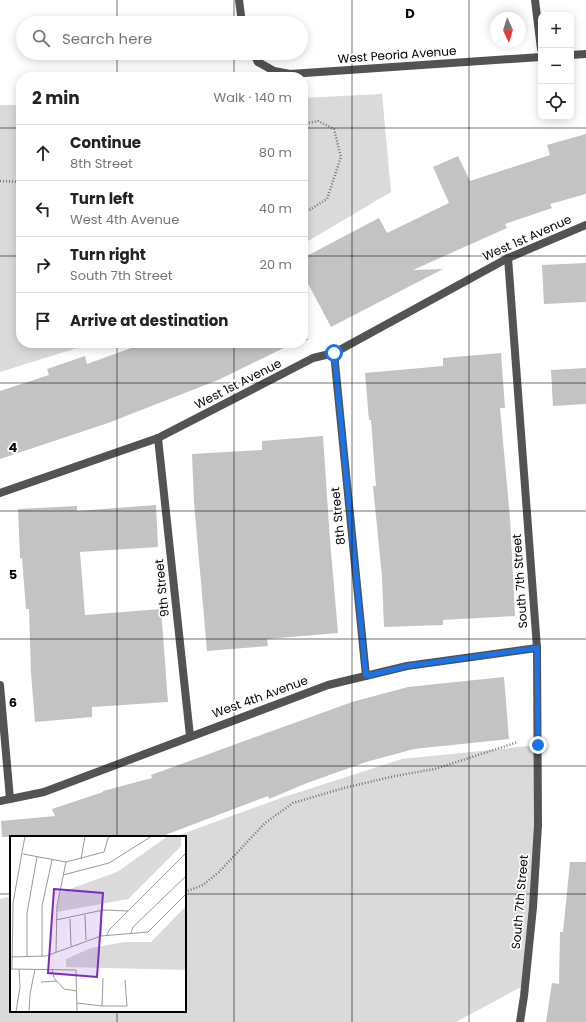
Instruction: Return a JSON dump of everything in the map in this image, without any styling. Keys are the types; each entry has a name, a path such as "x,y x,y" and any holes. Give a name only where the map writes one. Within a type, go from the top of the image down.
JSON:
{"street":[{"path":"239,0 241,16"},
{"path":"535,0 541,48"},
{"path":"574,55 586,54"},
{"name":"West Peoria Avenue","path":"308,73 538,57"},
{"name":"West Peoria Avenue","path":"257,60 274,70 282,72"},
{"name":"West 1st Avenue","path":"0,493 158,438 313,358 334,353 508,258 586,225"},
{"name":"South 7th Street","path":"508,258 537,648 538,825 533,907 520,1022"},
{"name":"8th Street","path":"334,353 366,676"},
{"name":"9th Street","path":"158,438 190,736"},
{"name":"West 4th Avenue","path":"0,801 44,792 328,685 407,666 537,648"},
{"path":"0,685 10,799"}],"path":[{"path":"308,123 318,121 334,129 340,157 327,199 308,211"},
{"path":"0,181 16,182"},
{"path":"186,892 203,885 233,858 265,823 293,803 344,788 395,776 435,769 519,742 538,740"}],"shaded area":[{"path":"382,94 391,192 308,241 308,98"},
{"path":"0,105 16,105 16,348 77,348 0,372"},
{"path":"538,745 538,825 525,985 456,1022 0,1022 0,899 10,896 10,1012 186,1012 186,836 177,836 281,798 402,759"}],"building":[{"path":"586,134 586,194 550,204 552,208 505,224 507,228 413,270 443,269 331,327 308,283 308,255 379,218 387,233 449,203 433,167 458,156 470,181 550,155 547,145"},
{"path":"586,263 586,302 544,304 542,265"},
{"path":"131,348 284,348 218,380 108,423 0,459 0,391 49,375 47,369 85,356 87,364"},
{"path":"501,353 505,408 500,408 510,518 515,616 443,620 443,625 384,627 382,577 373,486 376,486 371,420 369,420 365,373 443,366 443,358"},
{"path":"586,368 586,404 553,406 551,370"},
{"path":"323,436 338,633 267,639 268,646 207,651 194,503 192,454 262,450 262,441"},
{"path":"156,505 158,547 80,552 85,615 161,609 168,702 92,707 92,717 35,722 31,673 29,609 26,609 22,558 20,558 18,509 77,506 77,511"},
{"path":"504,677 509,739 414,749 366,762 307,783 269,799 268,796 163,836 2,837 1,821 55,816 52,809 103,791 152,778 151,775 352,702 408,687"},
{"path":"570,862 586,862 586,1022 546,1022 552,983 559,984 560,932 563,932"}],"route":[{"path":"334,353 366,676 407,666 537,648 538,745"}]}
